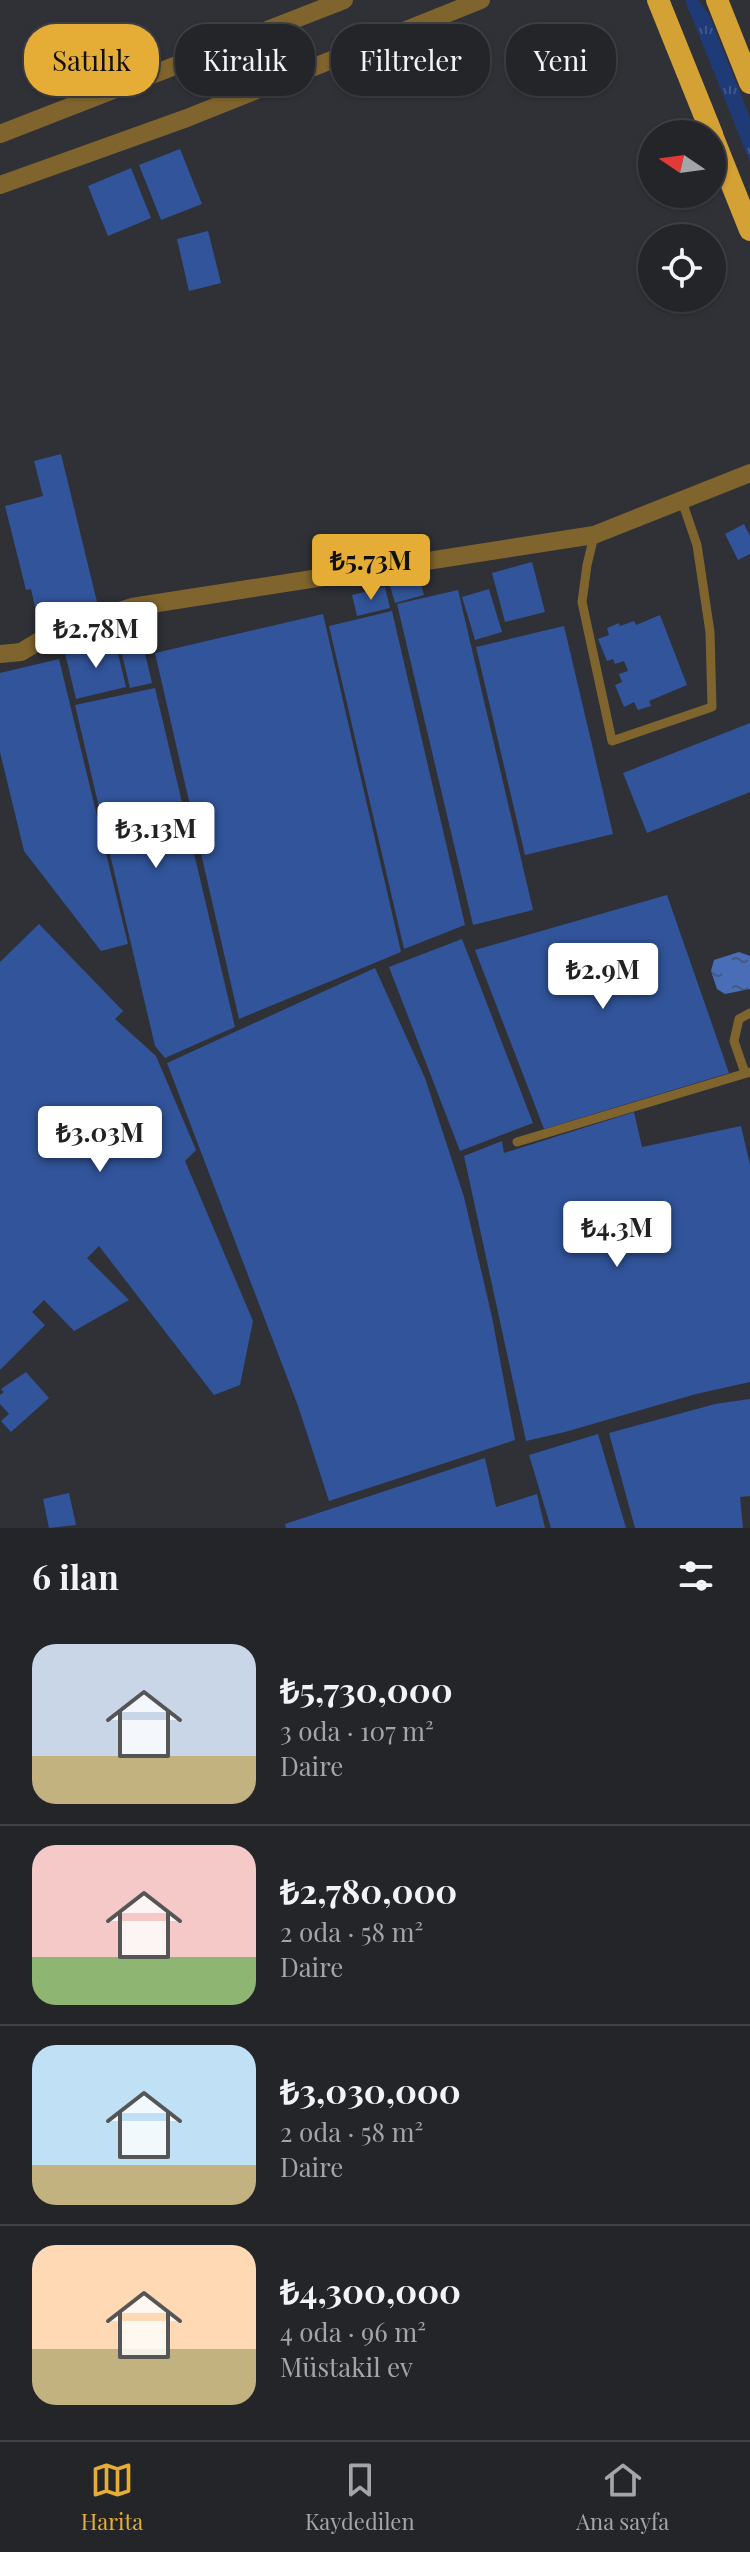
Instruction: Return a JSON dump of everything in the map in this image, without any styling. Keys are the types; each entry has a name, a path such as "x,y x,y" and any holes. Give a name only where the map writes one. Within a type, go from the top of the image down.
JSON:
{"highway":[{"path":"658,0 706,120"},
{"path":"717,0 744,48 750,83"},
{"path":"726,169 750,230"}],"street":[{"path":"0,134 344,0"},
{"path":"0,185 187,118 481,0"},
{"path":"0,654 21,652 58,630 132,607 594,535 750,473"}],"lane":[{"path":"594,535 582,602 612,741 712,707 710,632 697,545 682,501"},
{"path":"517,1142 748,1072 734,1041 739,1019 750,1013"}],"green space":[{"path":"685,0 698,0 709,15 750,118 750,162"}],"water":[{"path":"739,952 750,956 750,989 725,994 717,989 711,971 714,960"}],"building":[{"path":"180,149 202,204 161,220 139,165"},
{"path":"131,168 151,218 108,236 88,186"},
{"path":"208,231 221,283 189,291 177,239"},
{"path":"61,454 98,606 38,620 31,589 26,590 5,506 43,496 34,461"},
{"path":"744,524 750,536 750,554 738,560 725,534"},
{"path":"532,562 545,612 505,622 492,573"},
{"path":"419,577 424,595 395,603 390,586"},
{"path":"385,587 390,608 357,616 352,595"},
{"path":"489,589 502,632 475,640 462,597"},
{"path":"458,590 533,910 473,925 397,604"},
{"path":"392,611 465,925 404,949 329,626"},
{"path":"323,614 401,952 239,1019 155,653"},
{"path":"660,615 687,685 649,701 651,706 638,710 634,702 624,707 615,685 622,682 619,674 628,671 624,661 615,664 613,659 607,661 598,639 609,635 607,628 619,623 620,626 634,621 636,625"},
{"path":"564,626 613,834 525,855 476,647"},
{"path":"115,641 126,687 76,699 65,653"},
{"path":"143,645 152,683 130,688 121,650"},
{"path":"59,659 128,944 101,951 24,851 0,752 0,673"},
{"path":"155,688 235,1027 165,1058 155,1046 75,705"},
{"path":"750,723 750,792 647,833 623,773"},
{"path":"667,895 729,1073 544,1129 475,950"},
{"path":"39,924 123,1011 115,1019 156,1056 196,1150 185,1161 253,1321 240,1385 214,1395 99,1246 87,1258 129,1300 74,1331 44,1300 32,1312 45,1325 0,1370 0,962"},
{"path":"462,939 533,1123 460,1151 389,967"},
{"path":"375,968 425,1078 464,1197 492,1317 515,1440 329,1501 298,1406 167,1063"},
{"path":"634,1112 642,1147 741,1126 750,1165 750,1382 526,1441 464,1156 502,1141 504,1153"},
{"path":"26,1372 49,1398 11,1432 1,1421 9,1414 0,1404 0,1395 4,1392 1,1389"},
{"path":"750,1399 750,1496 740,1497 743,1528 635,1528 609,1433 715,1404"},
{"path":"598,1434 626,1528 551,1528 529,1455"},
{"path":"485,1458 496,1507 537,1494 545,1528 286,1528 285,1524"},
{"path":"69,1493 76,1525 49,1528 43,1499"}]}
